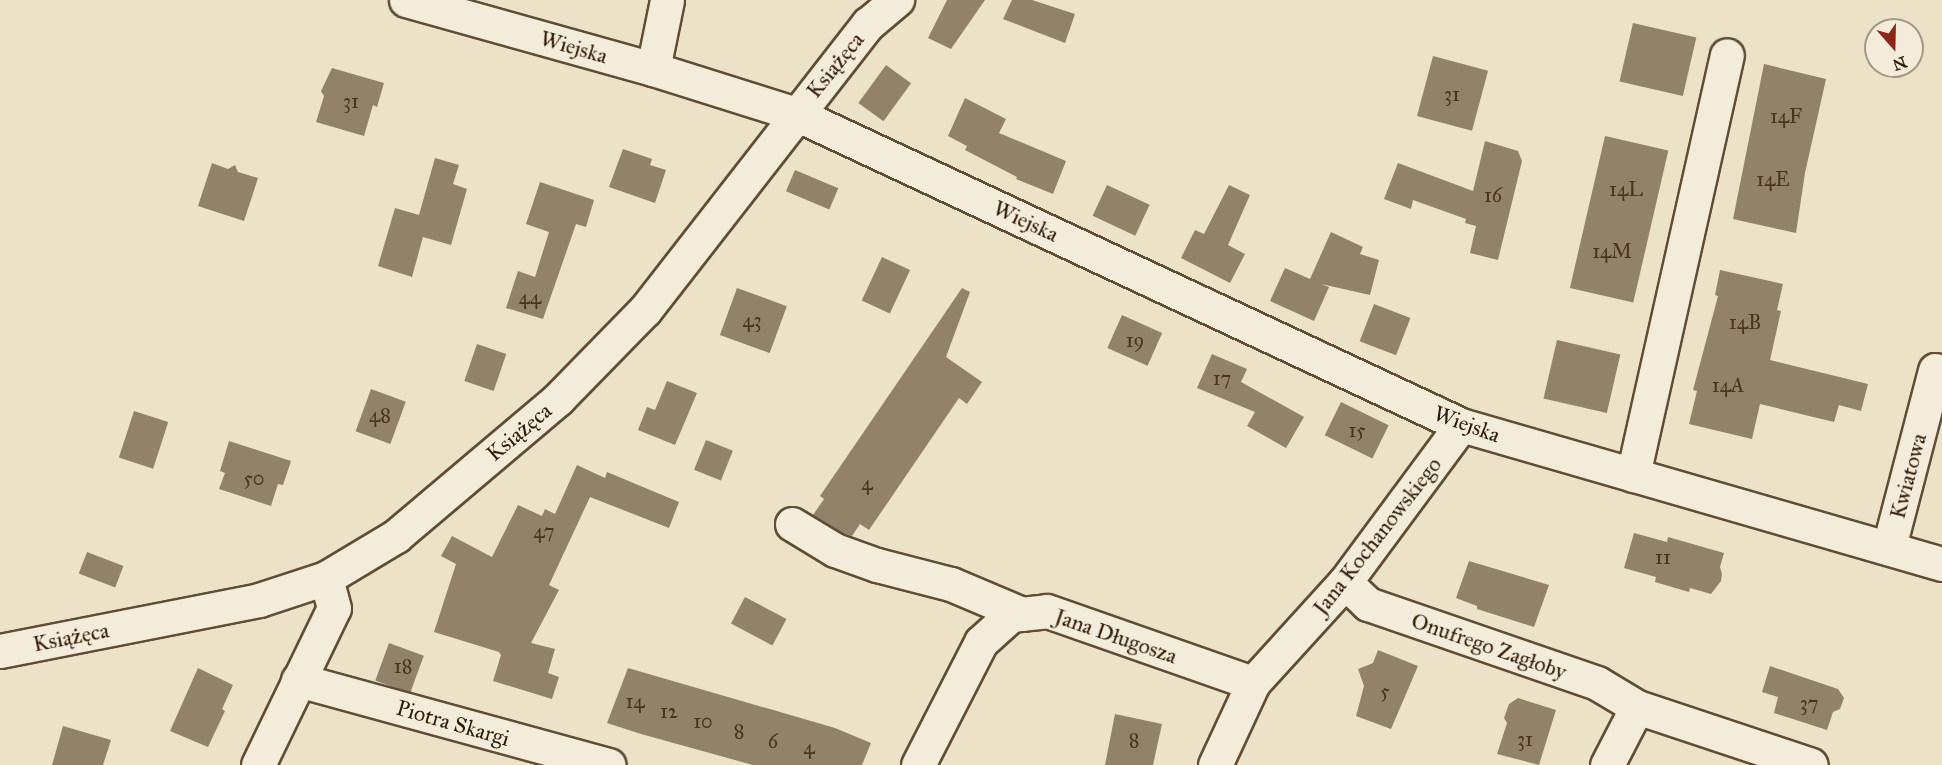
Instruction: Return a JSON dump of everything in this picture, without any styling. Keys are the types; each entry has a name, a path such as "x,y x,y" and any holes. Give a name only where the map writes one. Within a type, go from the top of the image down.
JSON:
{"street":[{"name":"Wiejska","path":"406,0 653,69 796,114 1461,425 1942,564"},
{"path":"653,69 667,0"},
{"name":"Książęca","path":"0,651 259,600 326,578 396,536 558,399 645,310 867,24 897,0"},
{"path":"1633,475 1727,55"},
{"name":"Kwiatowa","path":"1889,548 1935,370"},
{"name":"Jana Kochanowskiego","path":"1215,765 1253,682 1346,582 1461,425"},
{"path":"792,524 835,550 877,566 951,584 1022,614"},
{"path":"258,765 334,608 326,578"},
{"name":"Onufrego Zagłoby","path":"1346,582 1368,604 1597,683 1637,706 1811,765"},
{"name":"Jana Długosza","path":"918,765 981,642 1011,615 1047,611 1253,682"},
{"name":"Piotra Skargi","path":"298,680 609,765"},
{"path":"1607,765 1637,706"}],"building":[{"path":"947,0 985,0 951,49 928,38"},
{"path":"1012,0 1032,0 1075,14 1065,43 1003,19"},
{"path":"1633,23 1696,38 1683,96 1620,81"},
{"path":"1433,56 1488,71 1472,131 1417,116"},
{"path":"1764,64 1826,79 1805,173 1796,233 1733,219"},
{"path":"886,65 911,83 883,121 858,103"},
{"path":"332,68 384,83 377,107 373,105 364,136 316,122 324,96 321,91"},
{"path":"965,98 1006,119 999,133 1066,161 1053,194 1016,179 1017,177 965,150 967,146 948,136"},
{"path":"1605,136 1668,151 1633,303 1570,288"},
{"path":"1485,141 1518,151 1522,161 1498,260 1470,253 1476,226 1465,223 1466,219 1413,200 1411,209 1384,199 1398,163 1473,191"},
{"path":"623,149 652,159 650,165 666,170 655,203 609,187"},
{"path":"435,158 459,165 453,184 467,189 451,245 423,237 412,277 378,266 395,208 419,215"},
{"path":"212,163 228,169 235,165 238,172 258,178 244,221 198,206"},
{"path":"795,170 838,188 829,210 786,191"},
{"path":"540,182 594,200 586,227 576,224 543,319 506,308 518,271 535,277 549,232 526,224"},
{"path":"1107,185 1150,205 1135,236 1093,216"},
{"path":"1229,185 1250,195 1228,245 1245,254 1230,283 1181,258 1195,230 1204,234"},
{"path":"1331,232 1363,247 1360,254 1379,260 1370,295 1321,284 1329,287 1314,321 1270,301 1285,268 1310,279"},
{"path":"882,257 910,270 890,314 862,301"},
{"path":"1720,270 1783,284 1777,310 1781,311 1770,360 1868,384 1861,411 1839,405 1834,422 1760,404 1752,439 1689,424 1697,391 1693,390 1718,296 1715,295"},
{"path":"737,288 787,306 770,353 720,335"},
{"path":"962,288 970,292 946,357 982,382 967,404 959,398 869,530 860,524 852,536 843,533 813,515 824,499 820,496"},
{"path":"1374,304 1410,318 1396,355 1360,341"},
{"path":"1122,315 1162,333 1148,366 1107,348"},
{"path":"1557,340 1620,355 1607,413 1544,398"},
{"path":"477,344 506,354 494,391 464,381"},
{"path":"1212,354 1247,369 1241,382 1304,417 1286,448 1247,426 1255,412 1197,388"},
{"path":"667,381 697,393 675,445 638,430 647,407 655,410"},
{"path":"371,389 406,402 390,444 356,431"},
{"path":"1341,402 1389,425 1372,458 1325,435"},
{"path":"134,411 168,422 153,469 119,458"},
{"path":"706,440 733,451 721,481 694,470"},
{"path":"229,441 291,461 283,485 278,484 271,506 219,489 225,473 220,471"},
{"path":"577,465 605,478 607,472 679,502 669,528 590,497 549,585 559,590 531,643 555,649 548,673 559,677 552,699 493,681 501,655 499,652 434,632 456,564 441,556 452,536 492,557 518,505 542,516 545,509 555,514"},
{"path":"1634,533 1667,542 1668,537 1724,553 1720,567 1721,581 1711,594 1690,588 1689,592 1655,582 1656,577 1624,568"},
{"path":"87,552 123,566 115,587 79,573"},
{"path":"1469,561 1549,585 1534,627 1477,609 1477,606 1456,598"},
{"path":"745,597 786,619 772,646 731,623"},
{"path":"389,643 424,656 410,693 375,681"},
{"path":"1378,650 1418,666 1391,729 1356,716 1364,686 1358,669 1373,663"},
{"path":"1770,666 1838,689 1844,698 1840,709 1833,712 1827,730 1774,713 1778,697 1762,692"},
{"path":"198,668 233,685 222,709 225,711 208,747 170,731"},
{"path":"628,668 835,728 871,743 862,765 753,765 641,734 607,723"},
{"path":"1518,698 1556,710 1539,765 1497,754 1507,723 1504,718 1509,704"},
{"path":"1115,714 1162,724 1153,765 1105,765"},
{"path":"63,726 111,740 103,765 52,765"}]}
